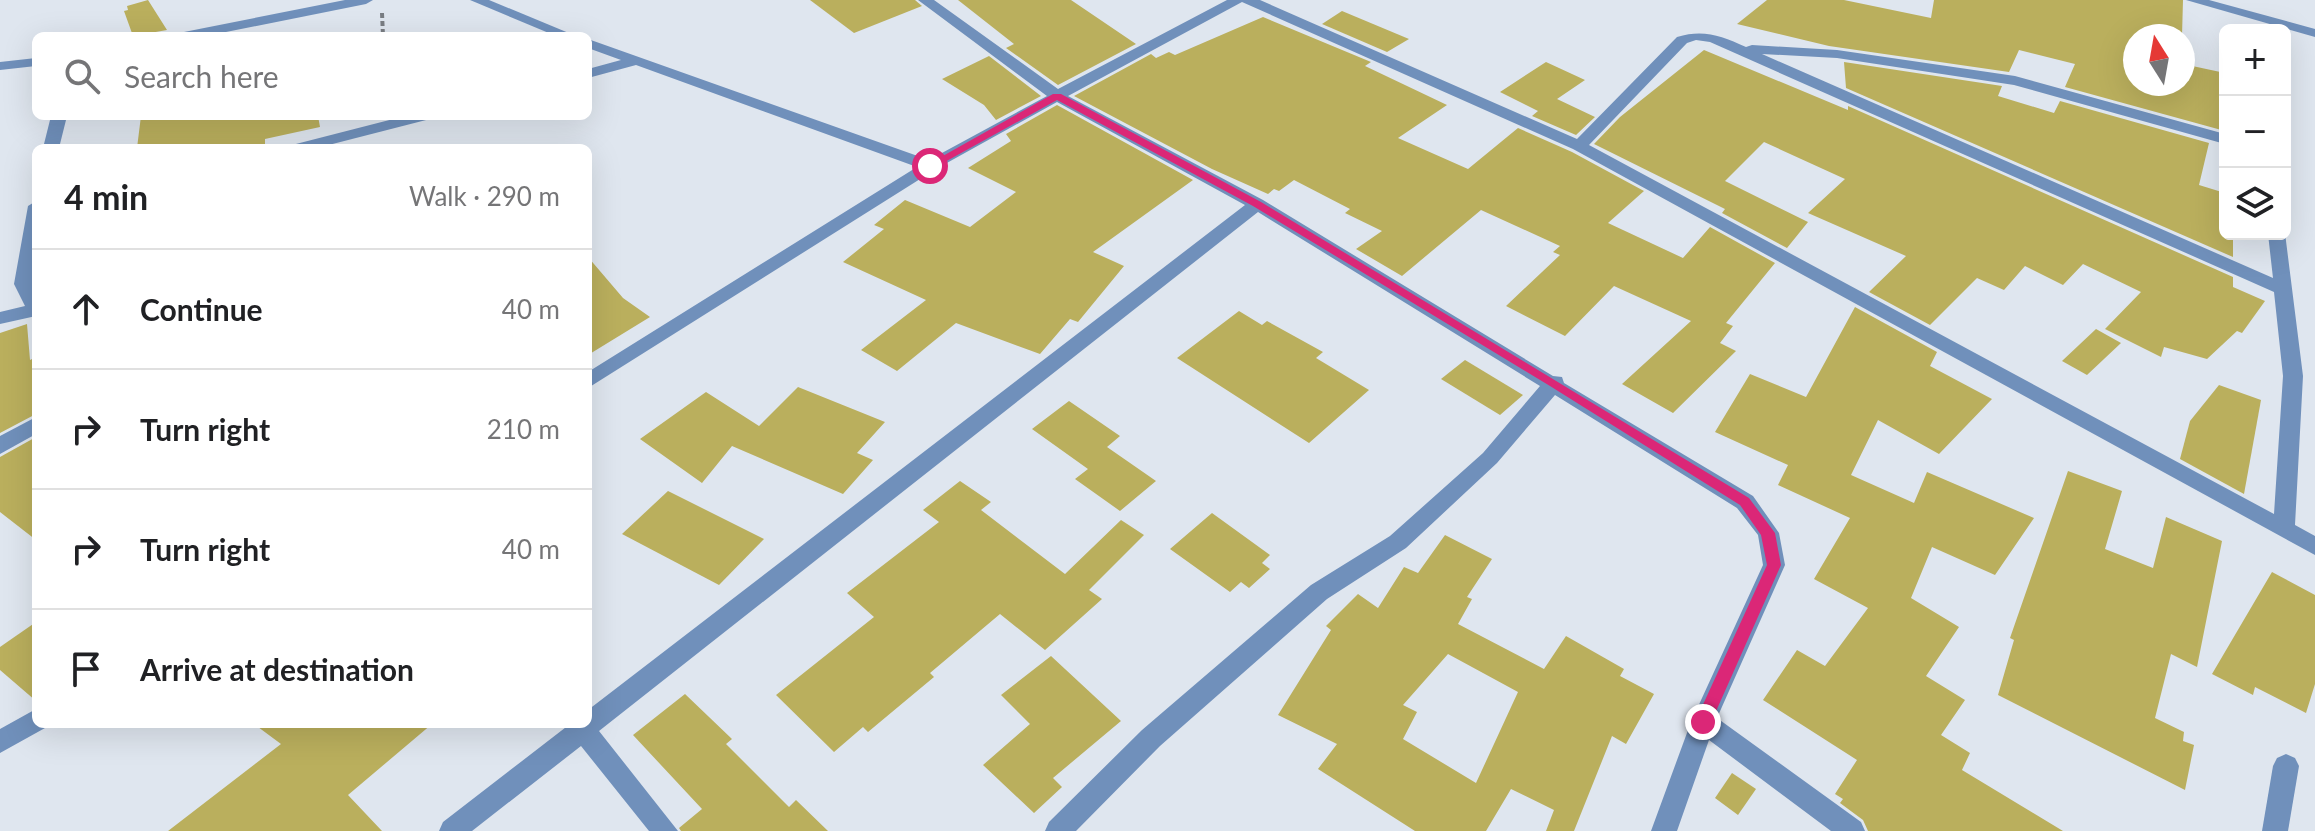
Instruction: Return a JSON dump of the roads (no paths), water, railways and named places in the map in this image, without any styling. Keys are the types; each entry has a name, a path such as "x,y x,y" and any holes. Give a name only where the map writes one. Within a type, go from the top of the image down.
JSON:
{"street":[{"path":"200,32 310,5 366,0"},
{"path":"477,0 559,32"},
{"path":"925,0 1057,96 1257,204 1555,382 1745,502 1768,533 1774,565 1703,722 1664,831"},
{"path":"592,378 930,166 1237,0"},
{"path":"1248,0 1579,146 2315,546"},
{"path":"2193,0 2256,23 2315,33"},
{"path":"2255,0 2256,23"},
{"path":"1579,146 1682,40 1696,36 1713,38 2283,289"},
{"path":"592,45 930,166"},
{"path":"1736,48 1837,54 2015,81 2219,137"},
{"path":"592,73 634,61"},
{"path":"0,66 32,62"},
{"path":"52,144 58,120"},
{"path":"314,144 408,120"},
{"path":"592,723 1257,204"},
{"path":"32,229 23,284 32,301"},
{"path":"2278,240 2293,376 2284,530"},
{"path":"0,318 32,310"},
{"path":"1058,831 1151,738 1319,592 1398,542 1490,458 1555,382"},
{"path":"0,446 32,426"},
{"path":"0,742 32,722"},
{"path":"1703,722 1852,831"},
{"path":"452,831 586,728"},
{"path":"583,730 665,831"},
{"path":"2275,831 2286,766"}]}
